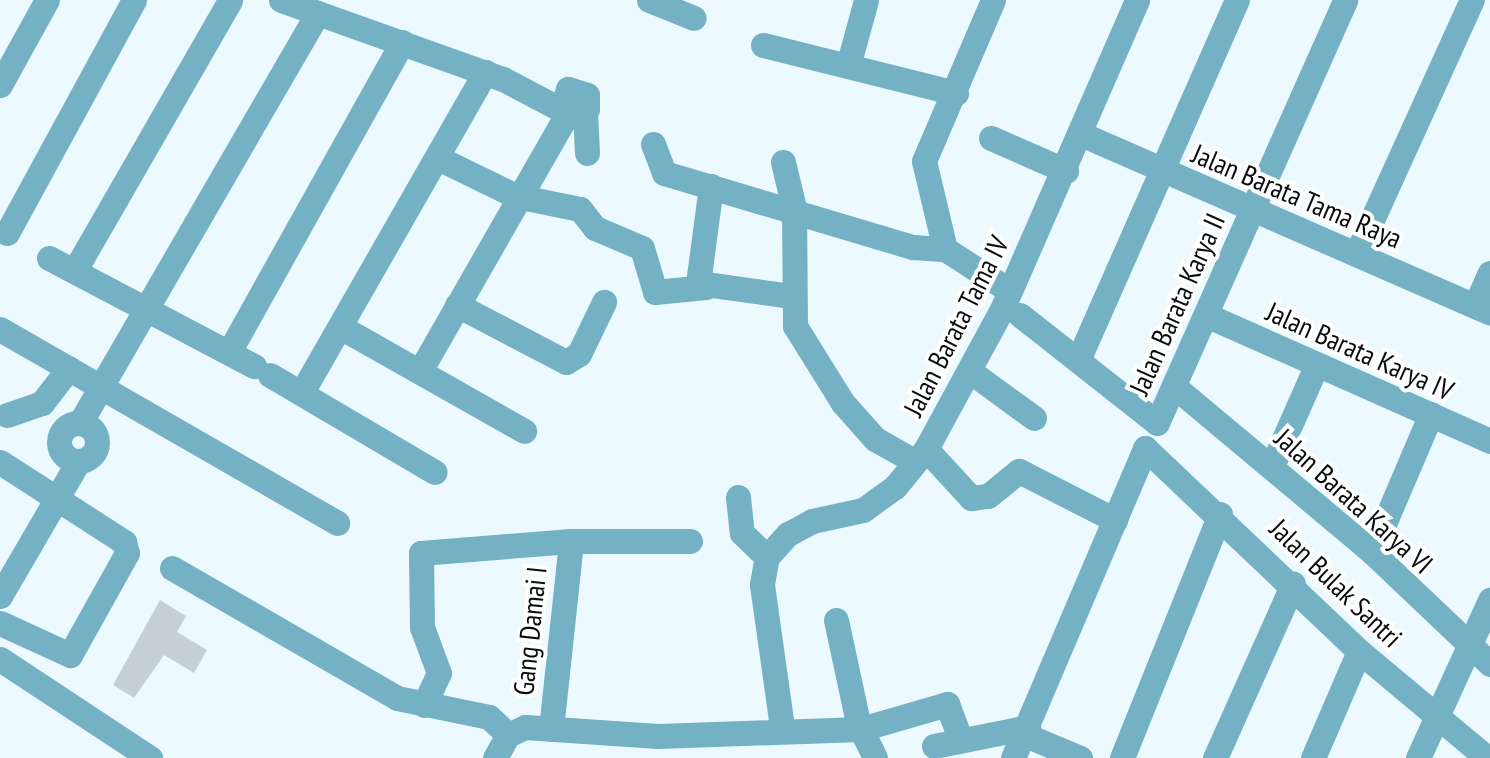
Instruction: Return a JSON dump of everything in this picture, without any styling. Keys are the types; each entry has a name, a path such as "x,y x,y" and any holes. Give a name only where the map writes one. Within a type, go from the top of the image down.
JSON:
{"street":[{"path":"0,85 47,0"},
{"path":"11,235 134,0"},
{"path":"75,270 230,0"},
{"path":"281,0 571,106 587,153"},
{"path":"848,66 866,0"},
{"path":"945,249 924,161 993,0"},
{"path":"652,144 664,173 794,208 913,247 945,249 1079,358 1236,0"},
{"name":"Jalan Barata Karya II","path":"1079,358 1157,423 1345,0"},
{"path":"1357,254 1472,0"},
{"path":"658,1 694,18"},
{"name":"Jalan Barata Tama IV","path":"767,557 788,534 812,521 863,510 895,487 920,455 1015,303 1132,2"},
{"path":"71,427 100,386 318,13"},
{"path":"229,352 402,42"},
{"path":"762,46 956,93"},
{"path":"302,392 344,329 438,158 494,76"},
{"path":"420,371 516,196 571,106"},
{"name":"Jalan Barata Tama Raya","path":"1081,134 1483,310"},
{"path":"991,138 1066,171"},
{"path":"438,158 516,196 580,209 595,228 642,248 655,292 706,287 790,296"},
{"path":"784,162 794,208 790,296 795,326 842,403 876,439 920,455 971,498 988,496 1019,471 1115,520 1021,740"},
{"path":"706,287 698,277 711,186"},
{"path":"49,258 302,392 436,472"},
{"path":"1483,310 1490,273"},
{"path":"457,305 566,362 579,354 604,302"},
{"name":"Jalan Barata Karya IV","path":"1206,316 1490,441"},
{"path":"0,329 337,524"},
{"path":"344,329 524,430"},
{"path":"1272,466 1317,364"},
{"path":"0,596 78,462 96,450 97,438 17,413 42,403 69,368"},
{"path":"971,372 1034,418"},
{"name":"Jalan Barata Karya VI","path":"1175,387 1372,552 1490,664"},
{"path":"1372,552 1431,414"},
{"name":"Jalan Bulak Santri","path":"1115,520 1145,448 1220,514 1359,651 1438,712 1487,758"},
{"path":"0,462 124,542 127,554 70,655 0,623"},
{"path":"738,496 742,533 767,557 765,620 782,727"},
{"path":"1122,758 1220,514"},
{"path":"424,705 439,673 422,628 416,561 421,553 571,541 690,541"},
{"name":"Gang Damai I","path":"551,729 571,541"},
{"path":"172,568 397,698 490,716 502,747 526,727 658,736 782,727 860,728 947,704 961,740"},
{"path":"1215,758 1293,584"},
{"path":"1418,758 1490,600"},
{"path":"836,620 860,728 875,758"},
{"path":"1313,758 1359,651"},
{"path":"0,659 138,754"},
{"path":"934,746 961,740 1021,740 1080,758"}],"building":[{"path":"160,600 186,616 177,632 207,650 194,673 164,655 134,698 113,685"}]}
